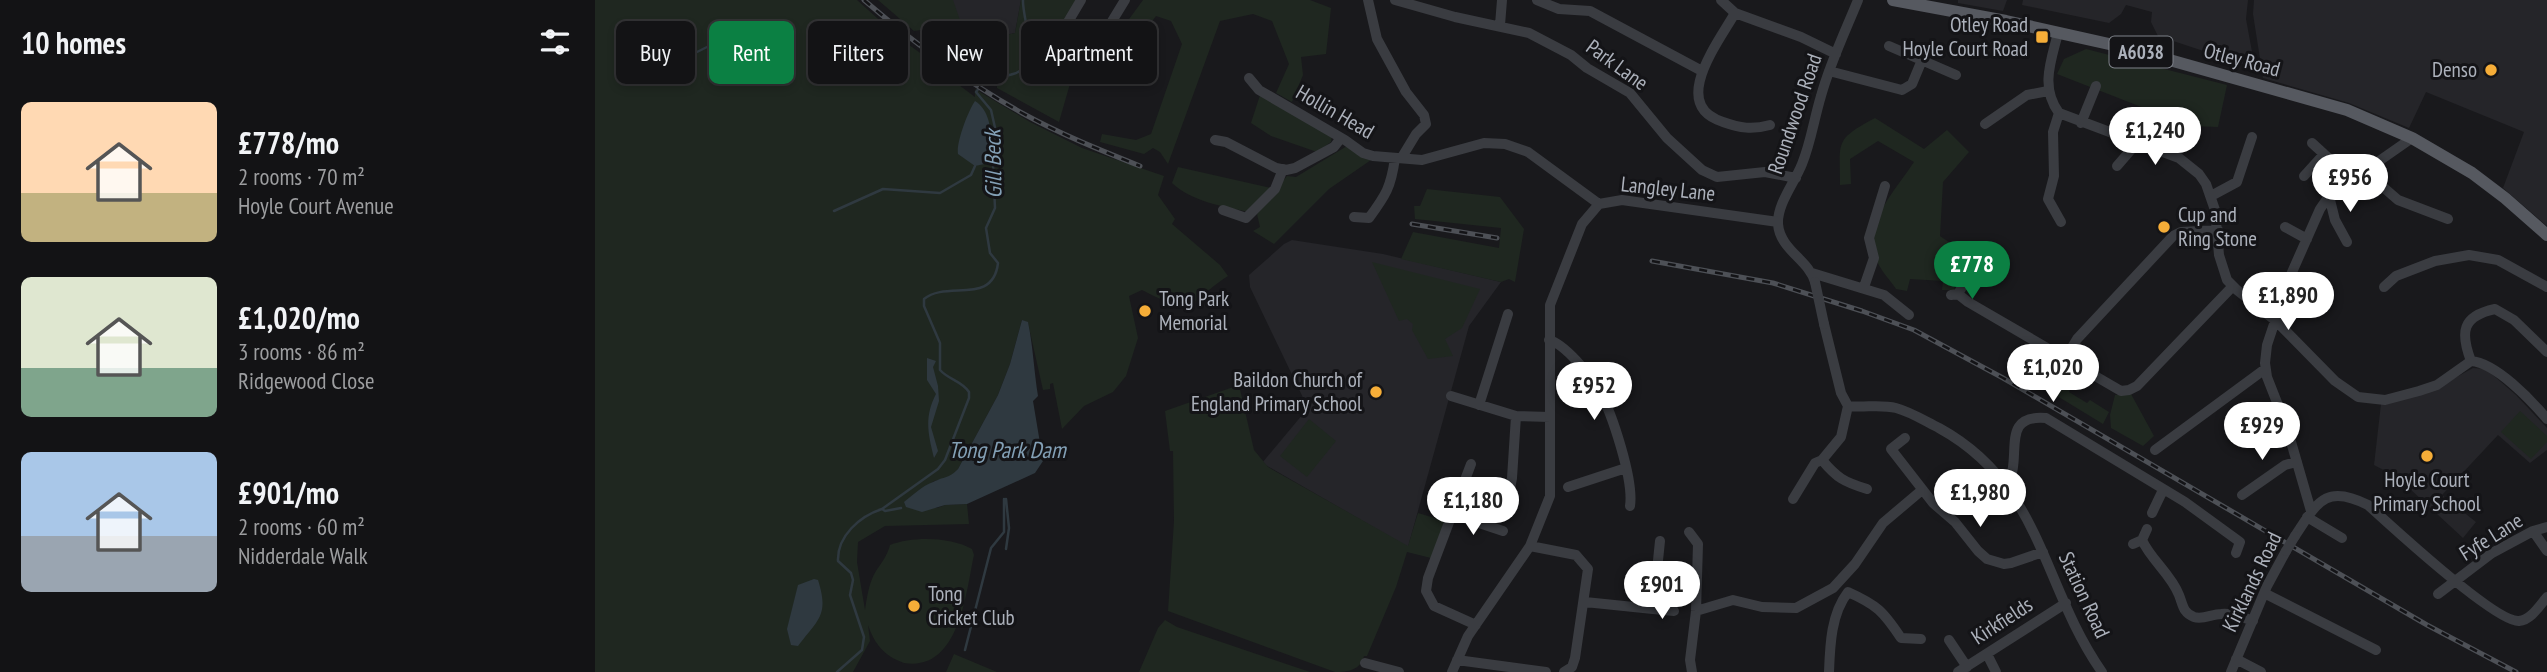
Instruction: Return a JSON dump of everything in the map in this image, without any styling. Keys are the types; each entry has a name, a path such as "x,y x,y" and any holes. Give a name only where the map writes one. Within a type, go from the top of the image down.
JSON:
{"main road":[{"name":"Otley Road","path":"1893,0 2134,50 2347,110 2411,138 2489,185 2547,235"}],"street":[{"path":"1069,21 1081,0"},
{"path":"1112,21 1125,0"},
{"path":"1354,217 1369,218 1391,184 1398,158 1426,124 1425,114 1406,92 1377,39 1368,0"},
{"name":"Park Lane","path":"1395,0 1455,18 1529,33 1571,55 1587,68 1630,93 1667,138 1702,170 1717,177 1765,172 1796,178"},
{"path":"1500,25 1502,0"},
{"path":"1537,0 1559,9 1590,11 1702,71"},
{"path":"1721,0 1735,13 1801,37 1836,54"},
{"name":"Roundwood Road","path":"1778,222 1781,208 1803,162 1829,71 1858,0"},
{"path":"1735,13 1702,71 1697,91 1700,107 1710,118 1747,130 1770,125"},
{"path":"2059,33 2049,71 2048,91 2051,102 2059,113 2179,158 2190,166 2206,184 2211,196 2223,271 2233,286 2276,321 2335,381 2358,397 2372,400 2402,396 2437,385 2471,361 2480,362 2496,371 2547,419"},
{"path":"1889,46 1956,75"},
{"path":"1829,71 1902,90 1912,84 1922,60"},
{"name":"Hollin Head","path":"1248,78 1259,90 1363,153 1422,160 1484,143 1505,144 1528,152 1599,204"},
{"path":"2081,123 2097,86"},
{"path":"1985,124 2027,95 2048,91"},
{"path":"2059,113 2053,132 2055,176 2048,199 2061,222"},
{"path":"2211,196 2237,182 2252,137"},
{"path":"1215,140 1226,142 1283,169 1295,168 1334,148 1341,138"},
{"path":"2342,538 2309,514 2287,428 2265,369 2267,345 2289,279 2329,196 2411,138"},
{"path":"2312,143 2352,178"},
{"path":"2117,166 2136,144"},
{"path":"2304,176 2324,154"},
{"path":"2369,167 2383,187 2398,200 2448,219"},
{"path":"1223,211 1247,218 1275,189 1283,169"},
{"path":"1864,287 1874,258 1869,238 1885,186"},
{"path":"2329,196 2335,220 2347,242"},
{"name":"Langley Lane","path":"1452,672 1476,625 1530,546 1550,496 1550,305 1582,224 1599,204 1622,200 1778,222"},
{"path":"1778,222 1781,235 1791,252 1814,277 1841,393 1848,406 1841,437 1822,460 1815,463 1793,499"},
{"path":"2285,227 2307,239"},
{"path":"2065,359 2077,339 2173,236 2181,232 2218,230"},
{"path":"2384,287 2396,276 2435,261 2469,255 2498,260 2547,287"},
{"path":"1970,273 1954,294 2116,390 2129,390 2137,386 2233,286"},
{"path":"1814,277 1864,287 1884,295 1909,315"},
{"path":"2471,361 2464,342 2464,333 2470,320 2482,312 2495,309 2514,320 2547,352"},
{"path":"1479,405 1508,314"},
{"path":"1549,340 1557,342 1598,388 1626,468 1632,494 1630,506"},
{"path":"2155,450 2265,369"},
{"path":"1451,396 1516,416 1550,417"},
{"name":"Station Road","path":"1848,406 1893,408 1919,417 1957,438 1987,464 2007,485 2020,505 2102,672"},
{"path":"1509,494 1516,416"},
{"path":"2007,485 2015,468 2016,431 2022,422 2036,417 2046,418 2197,510 2240,542 2236,553"},
{"path":"1905,438 1891,449 1933,503 1955,522 1987,559 2004,564 2043,552"},
{"path":"1822,460 1833,474 1867,489"},
{"path":"2242,495 2285,465 2297,462"},
{"path":"1568,487 1626,468"},
{"path":"1455,471 1469,470 1428,578 1427,597 1439,609 1476,625"},
{"path":"1696,611 1733,600 1762,607 1796,608 1833,588 1855,564 1883,523 1922,490"},
{"path":"2152,513 2163,490"},
{"path":"2309,514 2327,497 2340,494 2351,496 2368,505 2473,596 2510,620 2519,621 2535,612 2547,597"},
{"path":"1452,514 1503,531"},
{"name":"Kirklands Road","path":"2231,672 2265,593 2309,514"},
{"path":"1490,527 1494,515"},
{"name":"Fyfe Lane","path":"2438,594 2492,553 2533,531 2547,527"},
{"path":"2533,531 2547,551"},
{"path":"1689,532 1698,544 1696,611 1690,660 1692,672"},
{"path":"2140,538 2155,563 2175,587 2183,610 2197,618 2225,613 2240,615 2253,621"},
{"path":"1653,609 1660,541"},
{"path":"1530,546 1576,555 1584,561 1588,569 1585,602 1568,670 1583,672"},
{"path":"1829,672 1830,638 1842,599 1848,592 1884,612 1901,638 1921,639"},
{"path":"2265,593 2376,650"},
{"path":"1585,602 1674,611"},
{"name":"Kirkfields","path":"1963,669 2066,603"},
{"path":"1949,640 1963,669"},
{"path":"1987,654 1996,672"},
{"path":"2236,659 2261,672"},
{"path":"1457,660 1546,672"},
{"path":"1365,663 1399,672"}],"shaded area":[{"path":"595,0 857,0 880,21 808,21 808,84 908,84 908,44 922,54 922,84 958,84 975,97 975,89 1030,122 1082,148 1164,176 1158,195 1175,219 1172,224 1220,265 1228,276 1189,305 1173,304 1142,290 1129,296 1138,338 1126,376 1113,392 1084,406 1062,429 1053,383 1050,384 1050,389 1043,390 1028,323 1022,320 998,395 958,469 950,478 934,481 904,503 937,508 967,504 969,524 885,526 858,542 857,562 865,610 872,580 890,545 910,540 932,539 954,542 972,549 974,555 957,626 949,642 937,655 923,662 904,663 897,660 881,648 868,625 870,641 853,672 595,672"},
{"path":"878,0 953,0 960,21 922,21 922,30 914,31 908,26 908,21 902,21"},
{"path":"929,0 1021,0 1015,33 1007,35 1007,21 956,21"},
{"path":"1021,0 1083,0 1067,21 1021,21 1021,84 1070,84 1059,122 997,88 997,84 1007,84 1007,35 1015,33"},
{"path":"1143,0 1310,0 1331,8 1326,54 1301,57 1303,75 1292,102 1276,93 1289,64 1272,21 1253,14 1220,21 1168,164 1160,152 1153,148 1144,154 1100,142 1102,134 1136,140 1151,134 1182,44 1171,21 1156,16 1152,21 1128,21"},
{"path":"1958,0 2007,0 2003,11 1958,3"},
{"path":"2023,0 2248,0 2246,19 2255,68 2158,36 2151,22 2152,12 2126,5 2121,14 2109,23 2022,5"},
{"name":"Denso","path":"2254,0 2547,0 2547,226 2503,188 2524,132 2426,92 2409,128 2349,103 2263,78 2253,14"},
{"path":"2086,49 2227,85 2218,127 2190,126 2057,74 2064,59"},
{"path":"1260,95 1332,136 1331,142 1317,152 1271,136 1251,123"},
{"path":"1875,118 1924,149 1947,130 1969,152 1943,182 1940,236 1966,254 1952,276 1955,290 1942,290 1943,281 1910,279 1907,291 1896,289 1877,261 1873,234 1877,221 1890,196 1914,162 1878,141 1850,159 1851,184 1840,185 1842,143 1852,132"},
{"path":"1347,146 1371,160 1329,189 1274,244 1253,231 1260,227 1257,214 1287,176 1296,177"},
{"path":"1178,167 1271,188 1249,212 1229,208 1198,199 1172,183"},
{"path":"1427,189 1500,197 1524,229 1515,282 1509,279 1501,282 1401,259 1413,232 1499,248 1501,228 1415,219 1414,206 1420,206"},
{"name":"Baildon Church of England Primary School","path":"1292,240 1383,254 1501,282 1469,326 1408,547 1262,463 1308,408 1250,287 1249,275"},
{"path":"1372,262 1480,289 1462,328 1445,339 1453,356 1428,359 1412,330 1413,324 1407,319 1399,321"},
{"name":"Hoyle Court Primary School","path":"2473,368 2486,369 2516,395 2547,428 2547,450 2530,463 2498,435 2442,495 2476,522 2463,538 2397,477 2374,465 2381,404 2427,393"},
{"path":"2050,377 2087,403 2090,400 2109,412 2103,424 2044,388"},
{"path":"1239,385 1254,450 1268,467 1408,546 1418,513 1445,521 1431,558 1407,552 1396,587 1367,656 1353,669 1335,672 1168,611 1174,521 1173,451 1170,451 1165,411"},
{"path":"2131,394 2154,436 2143,446 2111,428 2110,415 2115,395"},
{"path":"2520,411 2547,436 2547,442 2531,459 2501,432"},
{"path":"1309,419 1336,441 1307,477 1280,456"},
{"path":"1165,620 1177,627 1310,672 1139,672 1158,628"},
{"path":"954,654 997,672 946,672"}],"water":[{"path":"975,101 986,113 991,138 989,163 975,166 958,154 958,149 963,127"},
{"name":"Tong Park Dam","path":"1022,320 1028,322 1031,340 1038,396 1033,401 1043,461 1035,473 967,504 945,505 922,512 906,507 904,502 918,491 958,469 998,395"},
{"path":"927,358 936,361 933,367 938,386 939,401 931,427 938,451 934,458 928,426 936,394 927,380"},
{"path":"818,580 821,592 820,616 798,646 791,645 787,629 798,585"}],"waterway":[{"name":"Gill Beck","path":"882,509 938,469 945,460 969,398 966,388 940,370 940,343 924,306 924,299 945,291 978,288 988,284 994,276 998,263 990,253 986,228 995,208 993,165 996,132 991,110 976,92 986,79 1013,74 1027,62 1029,41 1023,0"},
{"path":"695,53 709,46"},
{"path":"834,211 883,189 940,193 971,175 975,166"},
{"path":"965,650 991,548 1004,532 1004,499"},
{"path":"1006,499 1009,528 1006,549"},
{"name":"Gill Beck","path":"837,672 862,650 864,637 850,595 853,580 851,573 838,561 841,543 851,528 874,512 901,508"}],"railway":[{"path":"864,0 940,60 1001,101 1065,135 1140,166"},
{"path":"1412,224 1497,238"},
{"path":"1652,261 1773,283 1914,330 2003,378 2427,625 2516,672"}],"place":[{"name":"Otley Road Hoyle Court Road","path":"2042,37"},
{"name":"Denso","path":"2491,70"},
{"name":"Cup and Ring Stone","path":"2164,227"},
{"name":"Tong Park Memorial","path":"1145,311"},
{"name":"Baildon Church of England Primary School","path":"1376,392"},
{"name":"Hoyle Court Primary School","path":"2427,456"},
{"name":"Tong Cricket Club","path":"914,606"}]}
